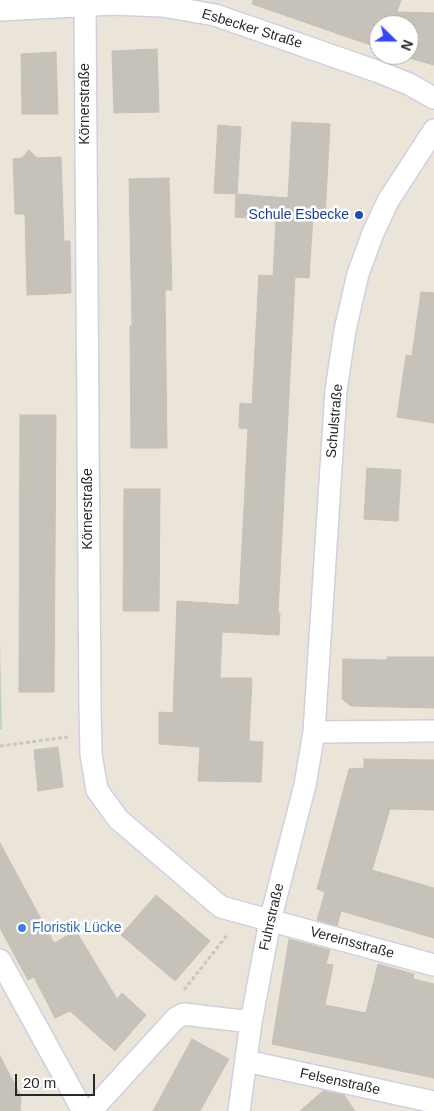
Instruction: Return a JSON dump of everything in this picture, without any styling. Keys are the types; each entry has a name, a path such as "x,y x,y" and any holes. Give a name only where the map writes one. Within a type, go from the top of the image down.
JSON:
{"street":[{"name":"Esbecker Straße","path":"0,10 113,4 162,6 214,15 379,72 409,84 434,98"},
{"name":"Körnerstraße","path":"84,5 91,754 97,790 118,819 221,907 270,921"},
{"name":"Schulstraße","path":"314,732 336,390 345,330 358,274 372,233 388,201 434,130"},
{"path":"314,732 434,731"},
{"name":"Fuhrstraße","path":"239,1111 251,1022 270,921 305,785 314,732"},
{"name":"Vereinsstraße","path":"270,921 434,965"},
{"path":"0,960 83,1111"},
{"path":"91,1111 175,1019 183,1014 251,1022"},
{"name":"Felsenstraße","path":"246,1062 434,1102"}],"path":[{"path":"0,746 91,734"},
{"path":"175,1019 180,994 244,913"}],"green space":[{"path":"0,639 2,729 0,730"}],"building":[{"path":"253,0 401,0 397,12 434,13 434,65 419,61 419,15 369,15 369,45 252,4"},
{"path":"157,49 159,112 114,113 112,51"},
{"path":"56,52 58,114 22,114 21,54"},
{"path":"292,122 330,124 325,217 313,216 309,278 295,277 278,613 280,613 279,635 222,632 220,678 252,678 249,741 263,742 261,782 198,781 200,747 159,744 159,712 173,713 177,601 239,605 248,429 239,428 240,403 252,404 259,275 273,276 276,220 235,217 236,194 214,193 218,125 241,127 237,194 288,198"},
{"path":"29,150 37,158 61,157 64,241 70,241 71,293 27,295 25,214 15,214 13,159 22,158"},
{"path":"169,178 172,290 165,290 167,448 131,448 130,326 132,326 129,179"},
{"path":"421,292 434,293 434,423 397,417 406,355 412,356"},
{"path":"20,415 56,415 54,692 19,692"},
{"path":"367,468 401,470 398,521 364,519"},
{"path":"124,489 160,489 159,611 123,611"},
{"path":"387,657 434,657 434,708 351,706 342,699 343,659 387,660"},
{"path":"58,747 63,787 38,791 34,750"},
{"path":"364,759 434,760 434,810 390,809 372,870 434,888 434,938 341,911 337,926 317,920 325,892 317,889 349,769 364,768"},
{"path":"0,843 54,943 76,931 117,999 122,993 146,1015 115,1051 70,1011 55,1018 34,977 28,980 0,928"},
{"path":"156,895 210,941 175,981 121,935"},
{"path":"289,939 330,950 326,964 333,965 325,1005 366,1013 378,964 414,974 413,979 434,984 434,1078 272,1044"},
{"path":"192,1039 229,1059 200,1111 153,1111"},
{"path":"0,1056 21,1096 20,1111 0,1111"},
{"path":"323,1091 344,1095 355,1111 300,1111"}],"place":[{"name":"Schule Esbecke","path":"359,215"},
{"name":"Floristik Lücke","path":"22,928"}]}
